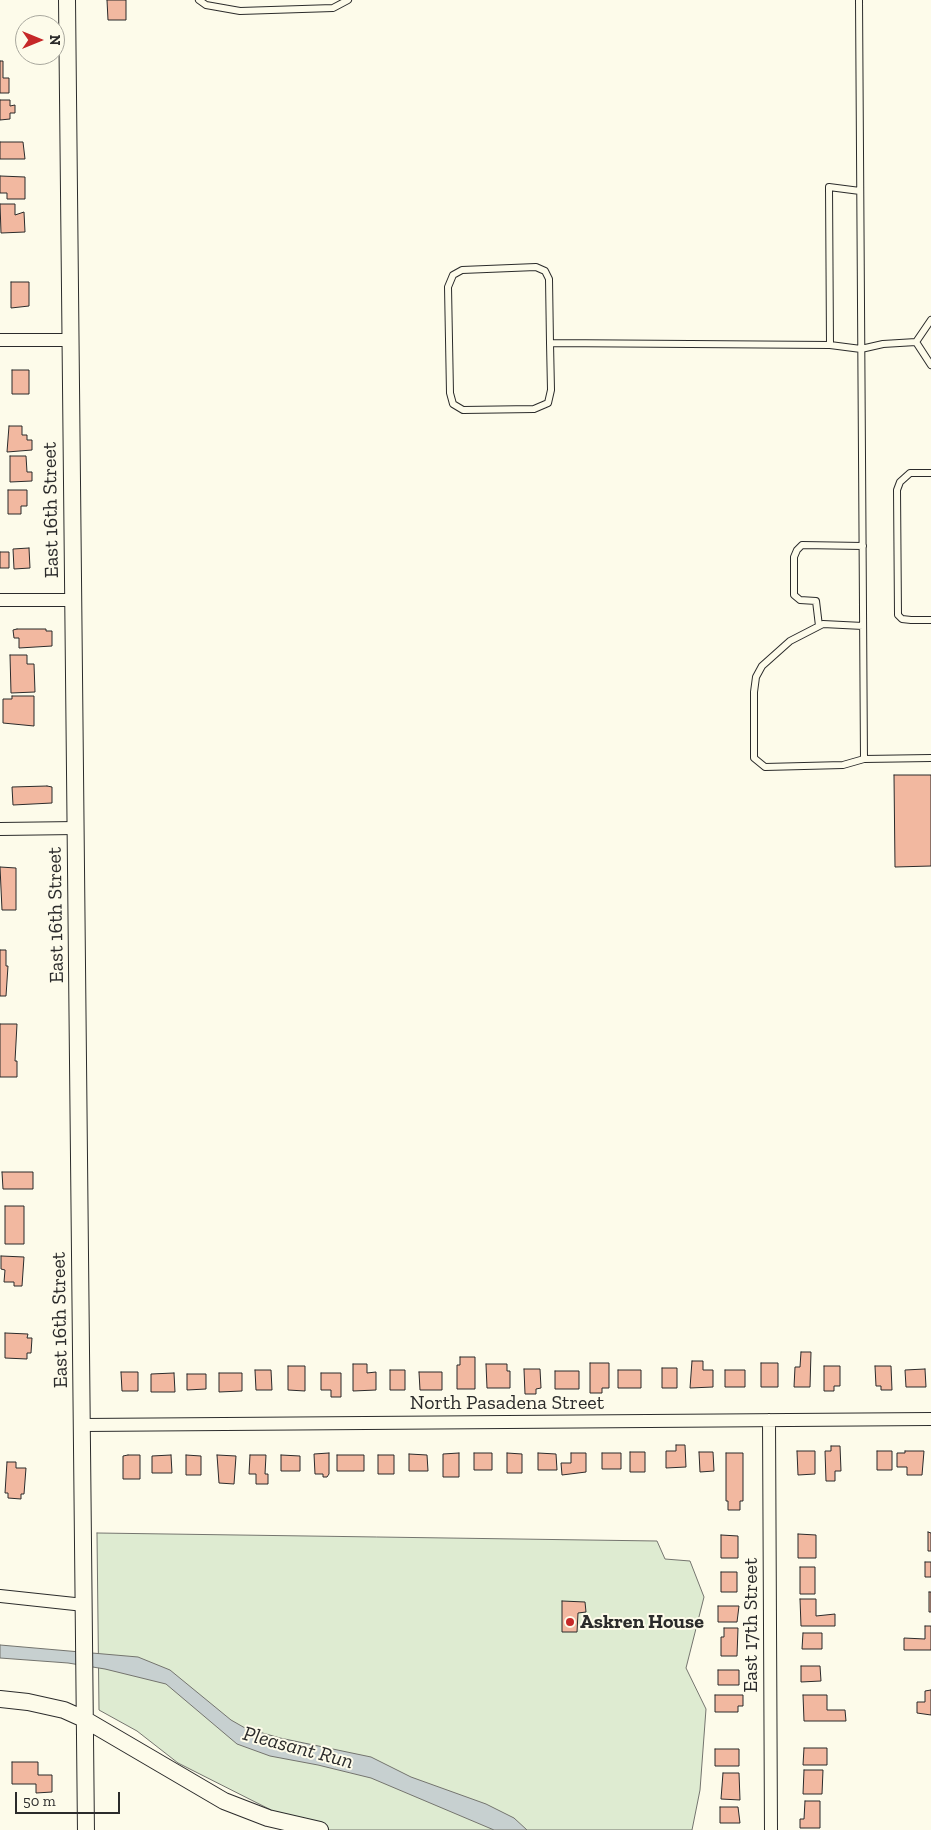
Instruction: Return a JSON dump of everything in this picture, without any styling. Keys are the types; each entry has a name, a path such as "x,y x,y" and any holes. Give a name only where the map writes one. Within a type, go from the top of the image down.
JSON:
{"street":[{"name":"East 16th Street","path":"67,0 86,1830"},
{"path":"0,340 71,340"},
{"path":"0,600 73,600"},
{"path":"0,829 76,828"},
{"name":"North Pasadena Street","path":"83,1425 931,1419"},
{"name":"East 17th Street","path":"769,1420 771,1830"},
{"path":"0,1596 84,1605"},
{"path":"0,1699 64,1710 84,1719 224,1801 268,1818 312,1829"}],"lane":[{"path":"200,0 216,8 240,11 333,8 348,0"},
{"path":"859,0 864,759"},
{"path":"830,345 829,187 860,191"},
{"path":"536,267 545,272 549,279 550,343 551,390 548,403 534,409 464,410 453,404 450,394 448,287 453,276 462,270 536,267"},
{"path":"916,342 931,320"},
{"path":"550,343 830,345 861,349 883,344 916,342"},
{"path":"916,342 931,365"},
{"path":"931,473 910,473 900,482 897,490 898,615 902,619 931,620"},
{"path":"819,626 816,601 800,600 794,595 794,557 796,550 802,545 863,546"},
{"path":"863,626 823,624 790,641 762,666 756,677 754,758 765,768 843,765 864,759 931,758"}],"green space":[{"path":"97,1533 657,1541 665,1559 690,1561 704,1597 686,1668 706,1709 700,1790 692,1830 292,1830 277,1813 178,1763 137,1731 99,1710"}],"water":[{"name":"Pleasant Run","path":"0,1645 138,1657 170,1670 231,1720 245,1728 280,1738 371,1757 411,1777 486,1804 514,1818 527,1830 494,1830 371,1778 270,1756 237,1744 166,1684 105,1669 68,1663 0,1658"}],"building":[{"path":"107,0 126,0 126,20 108,20"},
{"path":"0,61 3,61 3,78 9,78 9,93 0,93"},
{"path":"0,100 10,100 10,106 15,105 15,113 10,113 10,119 0,120"},
{"path":"0,142 23,142 25,159 0,159"},
{"path":"0,176 25,177 25,199 7,199 7,193 0,193"},
{"path":"0,204 15,204 15,215 24,212 25,232 1,233"},
{"path":"11,282 29,282 29,306 11,308"},
{"path":"12,370 29,370 29,394 12,394"},
{"path":"9,426 22,426 22,435 27,435 27,440 32,440 32,450 7,452"},
{"path":"10,456 26,456 27,472 32,472 32,481 10,482"},
{"path":"8,490 27,490 27,506 21,506 21,514 8,514"},
{"path":"29,548 30,568 14,569 13,549"},
{"path":"0,552 9,552 9,568 0,568"},
{"path":"46,629 46,631 52,631 52,646 19,648 19,638 14,638 13,630"},
{"path":"10,655 27,655 27,664 34,664 35,692 11,693"},
{"path":"12,696 34,696 34,726 3,723 3,699 12,699"},
{"path":"894,775 931,775 931,866 895,867"},
{"path":"12,787 52,787 52,803 13,805"},
{"path":"0,867 16,868 16,910 2,910"},
{"path":"0,950 6,950 6,966 8,966 6,996 0,996"},
{"path":"0,1024 17,1024 15,1061 17,1061 17,1077 0,1077"},
{"path":"2,1172 33,1172 33,1189 3,1189"},
{"path":"5,1206 24,1206 24,1244 5,1244"},
{"path":"1,1256 24,1257 22,1286 14,1286 14,1282 4,1282 5,1270 1,1269"},
{"path":"5,1333 28,1334 27,1338 32,1338 31,1353 27,1353 27,1359 5,1358"},
{"path":"801,1352 811,1352 810,1387 794,1387 795,1367 800,1367"},
{"path":"460,1357 475,1357 475,1389 457,1389 457,1365 460,1365"},
{"path":"692,1361 703,1361 703,1370 713,1370 713,1387 690,1388"},
{"path":"590,1363 609,1363 609,1388 602,1388 602,1393 590,1393"},
{"path":"761,1363 778,1363 778,1387 761,1387"},
{"path":"353,1364 367,1364 367,1373 376,1372 376,1390 353,1391"},
{"path":"486,1364 507,1364 507,1371 510,1371 510,1388 487,1388"},
{"path":"288,1366 305,1366 305,1391 288,1390"},
{"path":"824,1366 840,1366 840,1386 834,1386 834,1391 824,1391"},
{"path":"875,1366 891,1366 892,1390 881,1390 881,1386 876,1386"},
{"path":"662,1368 677,1368 677,1388 662,1388"},
{"path":"524,1369 540,1369 541,1388 536,1389 536,1394 525,1394"},
{"path":"925,1369 926,1387 906,1387 905,1370"},
{"path":"255,1370 271,1370 272,1390 256,1390"},
{"path":"390,1370 405,1370 405,1390 390,1390"},
{"path":"618,1370 641,1370 641,1388 618,1388"},
{"path":"725,1370 745,1370 745,1387 725,1387"},
{"path":"555,1371 579,1371 579,1389 555,1389"},
{"path":"121,1372 138,1372 138,1391 122,1391"},
{"path":"419,1372 442,1372 442,1390 420,1390"},
{"path":"174,1373 175,1392 151,1392 151,1374"},
{"path":"219,1373 242,1373 242,1391 219,1392"},
{"path":"321,1373 341,1373 341,1397 331,1397 331,1390 321,1390"},
{"path":"187,1374 206,1374 206,1389 187,1390"},
{"path":"676,1445 685,1445 686,1467 666,1468 666,1451 676,1451"},
{"path":"831,1446 840,1446 841,1471 835,1471 835,1481 826,1481 825,1451 831,1451"},
{"path":"797,1451 815,1451 815,1474 798,1475"},
{"path":"877,1451 892,1451 892,1470 877,1470"},
{"path":"905,1451 924,1451 922,1475 907,1475 907,1467 897,1467 897,1453 905,1453"},
{"path":"630,1452 645,1452 645,1472 630,1472"},
{"path":"699,1452 713,1452 714,1471 700,1472"},
{"path":"329,1453 329,1474 327,1477 323,1477 323,1474 315,1474 314,1454"},
{"path":"459,1453 459,1477 443,1477 443,1454"},
{"path":"474,1453 492,1453 492,1470 474,1470"},
{"path":"507,1453 522,1454 522,1473 507,1473"},
{"path":"538,1453 556,1454 557,1470 538,1470"},
{"path":"571,1453 586,1453 586,1472 562,1475 561,1463 571,1463"},
{"path":"602,1453 621,1453 621,1469 602,1469"},
{"path":"726,1453 743,1453 743,1501 740,1501 740,1510 728,1510 728,1501 726,1501"},
{"path":"409,1454 427,1455 428,1471 409,1471"},
{"path":"140,1455 140,1479 123,1479 123,1456"},
{"path":"171,1455 172,1473 152,1473 152,1456"},
{"path":"186,1455 201,1456 201,1475 186,1475"},
{"path":"217,1455 236,1456 234,1484 219,1483"},
{"path":"250,1455 266,1455 265,1474 268,1474 268,1484 256,1484 256,1474 249,1474"},
{"path":"281,1455 300,1456 300,1471 281,1471"},
{"path":"337,1455 364,1455 364,1471 337,1471"},
{"path":"378,1455 394,1455 394,1474 378,1474"},
{"path":"7,1462 16,1462 16,1468 26,1468 24,1494 21,1494 21,1499 8,1498 8,1493 5,1493"},
{"path":"928,1532 931,1533 931,1551 928,1551"},
{"path":"798,1534 816,1535 816,1558 798,1558"},
{"path":"721,1535 738,1536 738,1558 721,1558"},
{"path":"925,1562 931,1562 931,1577 925,1577"},
{"path":"800,1567 815,1567 815,1594 800,1594"},
{"path":"721,1572 737,1572 737,1592 721,1592"},
{"path":"929,1592 931,1592 931,1612 929,1612"},
{"path":"800,1599 816,1599 816,1616 835,1614 835,1626 801,1626"},
{"name":"Askren House","path":"562,1601 585,1602 586,1612 578,1613 577,1632 562,1632"},
{"path":"718,1606 739,1606 737,1622 718,1622"},
{"path":"925,1626 931,1626 931,1650 904,1650 904,1638 925,1639"},
{"path":"724,1628 738,1628 737,1656 721,1656 721,1637 724,1637"},
{"path":"803,1633 822,1633 822,1649 802,1649"},
{"path":"801,1666 820,1666 821,1681 801,1682"},
{"path":"718,1670 739,1670 739,1685 718,1685"},
{"path":"931,1690 931,1715 917,1713 917,1702 925,1702 925,1691"},
{"path":"715,1695 743,1695 743,1706 738,1706 738,1712 715,1712"},
{"path":"803,1695 827,1695 827,1710 845,1710 846,1721 804,1721"},
{"path":"804,1748 827,1748 827,1765 803,1765"},
{"path":"715,1749 739,1749 739,1766 715,1766"},
{"path":"12,1762 38,1762 38,1775 52,1775 52,1792 36,1793 36,1784 12,1784"},
{"path":"804,1770 823,1770 822,1794 803,1794"},
{"path":"723,1773 739,1773 740,1800 721,1799"},
{"path":"805,1801 820,1801 820,1828 800,1828 800,1819 804,1819"},
{"path":"720,1807 738,1807 740,1823 720,1823"}],"place":[{"name":"Askren House","path":"570,1622"}]}
